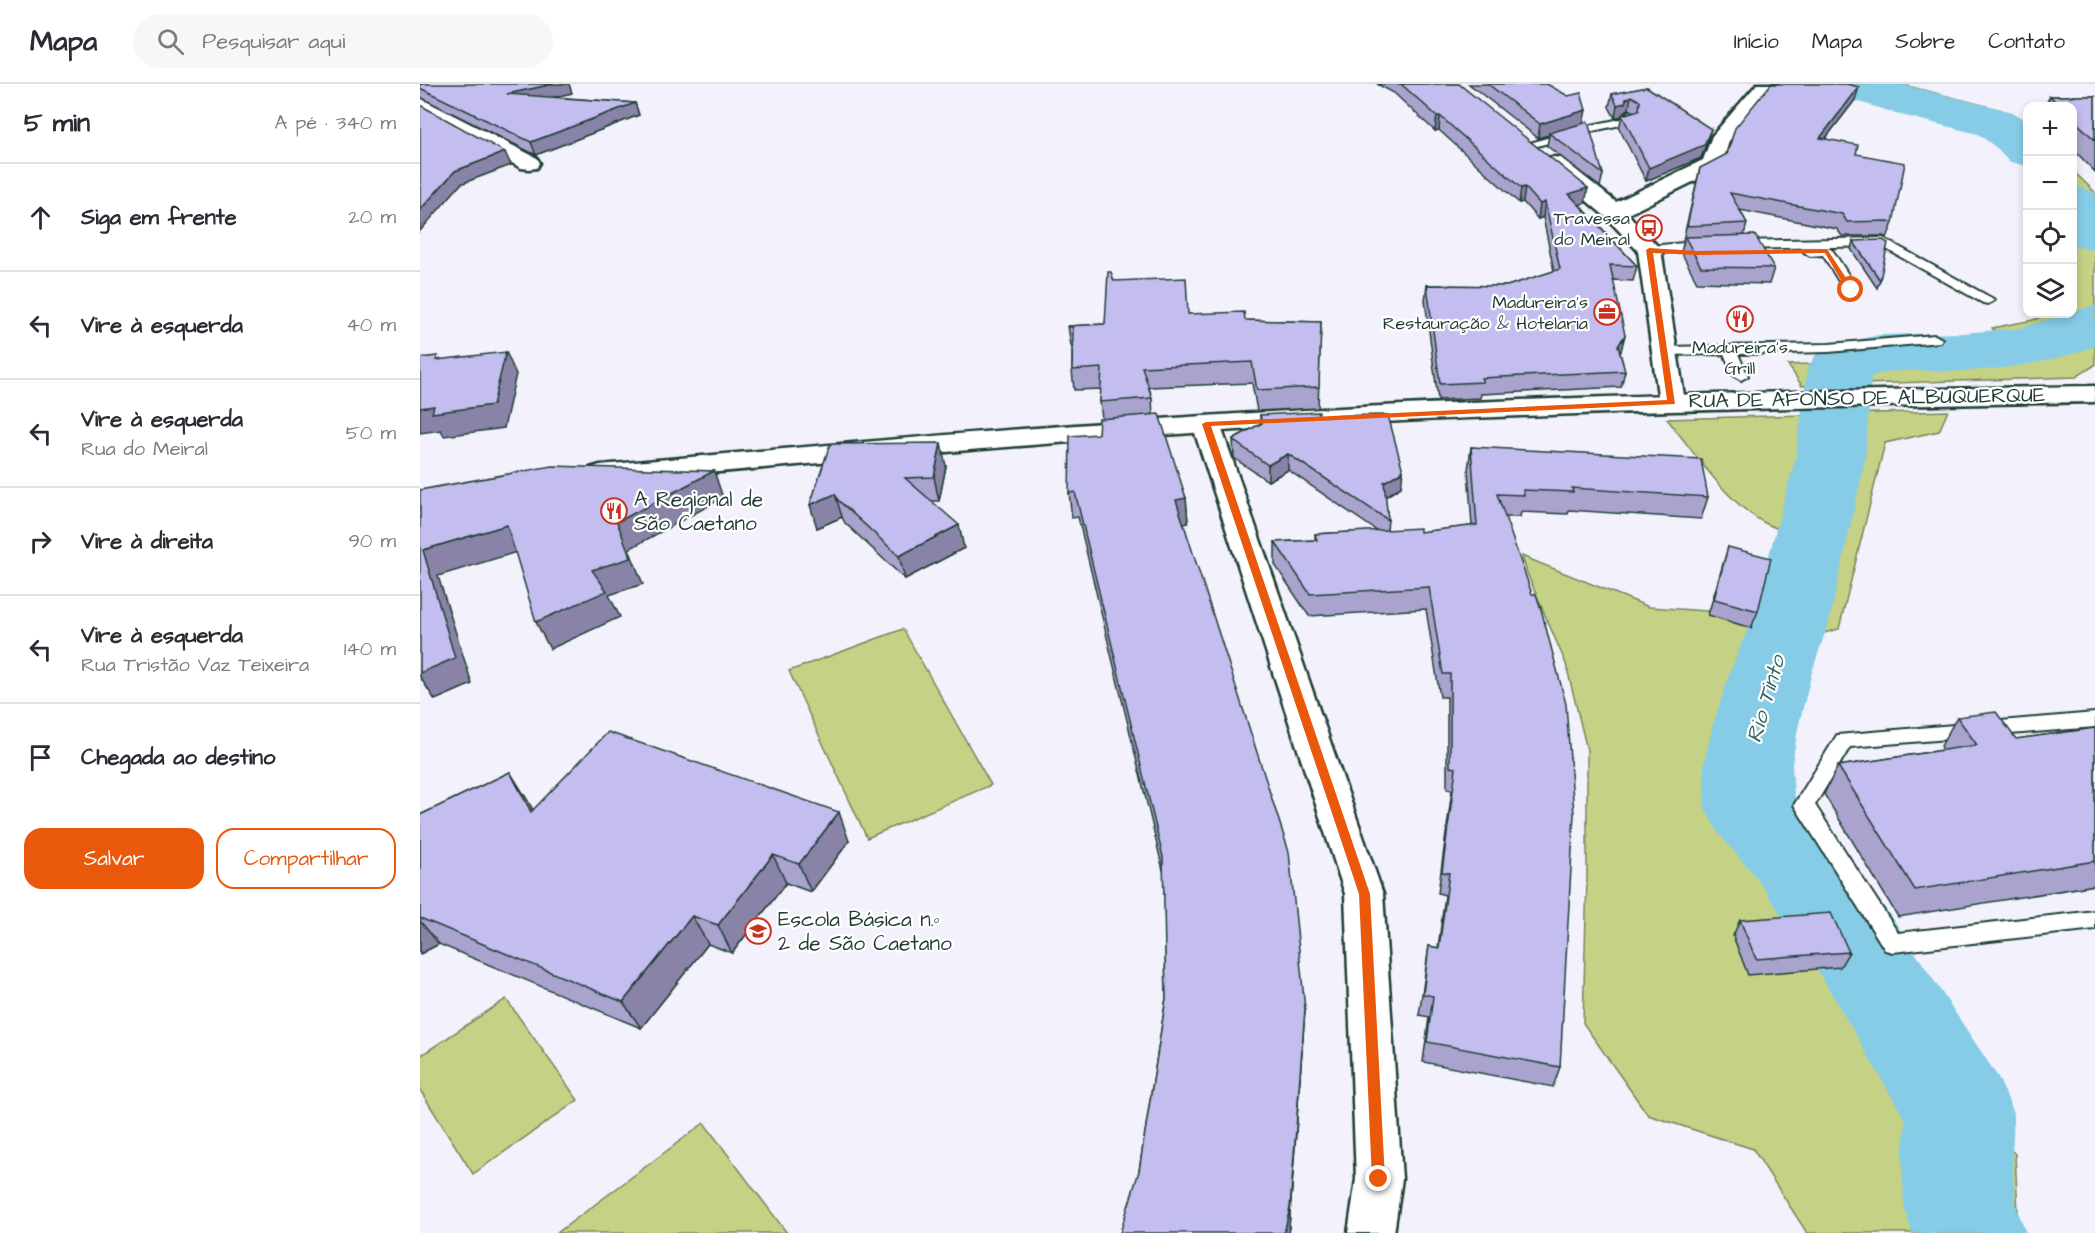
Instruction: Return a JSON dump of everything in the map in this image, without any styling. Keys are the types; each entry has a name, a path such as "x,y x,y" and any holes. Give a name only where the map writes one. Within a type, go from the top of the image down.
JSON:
{"street":[{"path":"1614,212 1713,163 1719,140 1767,84"},
{"path":"423,95 529,164"},
{"path":"1512,130 1614,212 1649,250 1672,402"},
{"name":"RUA DE AFONSO DE ALBUQUERQUE","path":"569,480 615,471 1206,424 1672,402 2095,394"},
{"path":"1206,424 1364,894 1379,1179 1371,1233"}],"lane":[{"path":"1530,145 1586,129 1631,120 1630,114"},
{"path":"1649,250 1691,245 1883,242 1988,300"},
{"path":"1649,250 1726,253 1827,251 1851,290"},
{"path":"1665,351 1829,348 1935,339"},
{"path":"1729,349 1741,376"},
{"path":"2095,720 1844,740 1804,805 1893,943 2095,920"}],"green space":[{"path":"1807,84 1900,84 2002,110 2013,117 2023,128 2023,164 1994,140 1970,129 1897,111"},
{"path":"2077,175 2095,192 2095,365 2076,377 1802,386 1788,365 1836,363 1869,351 1955,350 1950,343 2001,338 1992,328 2033,320 2077,318"},
{"path":"1948,411 1939,431 1885,443 1839,629 1799,640 1769,788 1915,1006 1936,1044 1953,1041 1969,1076 1972,1110 2015,1154 2019,1233 1807,1233 1753,1149 1648,1115 1583,1023 1587,877 1587,750 1566,664 1522,556 1649,607 1707,611 1765,606 1781,583 1779,529 1762,522 1731,497 1667,419"},
{"path":"903,629 991,785 867,838 789,671"},
{"path":"506,999 578,1100 473,1174 420,1090 420,1056"},
{"path":"704,1123 787,1233 557,1233"}],"building":[{"path":"420,84 553,84 507,94 635,103 531,142 420,88"},
{"path":"1401,84 1459,84 1588,188 1569,194 1637,266 1610,265 1625,335 1618,346 1625,371 1481,378 1483,382 1440,384 1427,285 1507,286 1560,269 1545,202 1540,204 1525,187 1521,188"},
{"path":"1488,84 1547,84 1568,96 1581,93 1586,110 1540,124"},
{"path":"1771,84 1847,84 1859,87 1820,138 1858,145 1856,154 1905,163 1893,223 1888,221 1847,222 1842,214 1730,193 1747,223 1687,226 1700,168 1727,154 1735,128"},
{"path":"1647,87 1711,129 1704,145 1649,168 1622,115 1639,110 1640,101 1631,96 1626,99 1625,103 1617,105 1612,94"},
{"path":"2050,96 2095,96 2095,140 2077,123 2077,102 2056,102"},
{"path":"420,105 505,152 455,171 420,210"},
{"path":"1588,122 1603,174 1549,133"},
{"path":"1755,235 1774,268 1701,267 1685,237"},
{"path":"1883,240 1888,243 1880,280 1853,241"},
{"path":"1108,272 1111,272 1114,281 1186,278 1188,314 1244,312 1245,320 1321,322 1319,387 1257,390 1252,362 1142,367 1152,398 1100,402 1102,368 1072,370 1073,328 1068,326 1105,324"},
{"path":"506,352 493,405 432,413 434,406 420,408 420,358 438,356 436,360"},
{"path":"1319,412 1318,416 1388,415 1403,471 1384,482 1388,520 1288,454 1268,465 1233,439 1262,423 1260,415"},
{"path":"1159,414 1186,498 1176,500 1289,852 1305,1009 1290,1208 1284,1233 1120,1233 1139,1171 1166,998 1163,857 1075,492 1069,493 1070,436 1098,434 1099,419"},
{"path":"941,443 934,477 905,478 959,525 899,556 838,500 835,494 810,505 830,444"},
{"path":"1471,447 1701,459 1708,497 1572,488 1573,492 1523,490 1524,495 1497,494 1532,594 1536,594 1541,609 1566,704 1574,814 1560,1067 1427,1042 1433,996 1423,994 1429,946 1439,948 1449,873 1442,872 1456,768 1450,767 1450,674 1443,674 1429,587 1310,594 1275,542 1317,540 1315,534 1420,528 1420,532 1477,525"},
{"path":"552,466 714,471 617,522 631,558 592,570 607,591 536,622 507,525 423,550 455,658 420,673 420,490"},
{"path":"1728,547 1771,558 1758,611 1714,599"},
{"path":"1996,712 2016,739 2095,728 2095,861 1915,890 1838,766 1977,745 1957,717"},
{"path":"608,732 839,812 799,864 773,855 718,925 692,916 623,1002 420,918 420,815 510,772 531,812"},
{"path":"1831,913 1849,952 1756,959 1740,920"}],"waterway":[{"name":"Rio Tinto","path":"1850,84 1922,106 1995,123 2023,146"},
{"name":"Rio Tinto","path":"2077,204 2095,234"},
{"name":"Rio Tinto","path":"1969,1233 1960,1206 1957,1157 1960,1113 1858,949 1790,851 1750,808 1748,764 1755,728 1771,672 1790,621 1830,460 1840,367 1879,354 1962,352 2021,347 2059,338 2095,323"}],"place":[{"name":"Travessa do Meiral","path":"1649,228"},
{"name":"Madureira's Restauração & Hotelaria","path":"1607,312"},
{"name":"Madureira's Grill","path":"1740,319"},
{"name":"A Regional de São Caetano","path":"614,511"},
{"name":"Escola Básica n.º 2 de São Caetano","path":"758,931"}],"route":[{"path":"1379,1179 1364,894 1206,424 1672,402 1649,250 1697,253 1827,251 1851,290"}]}
